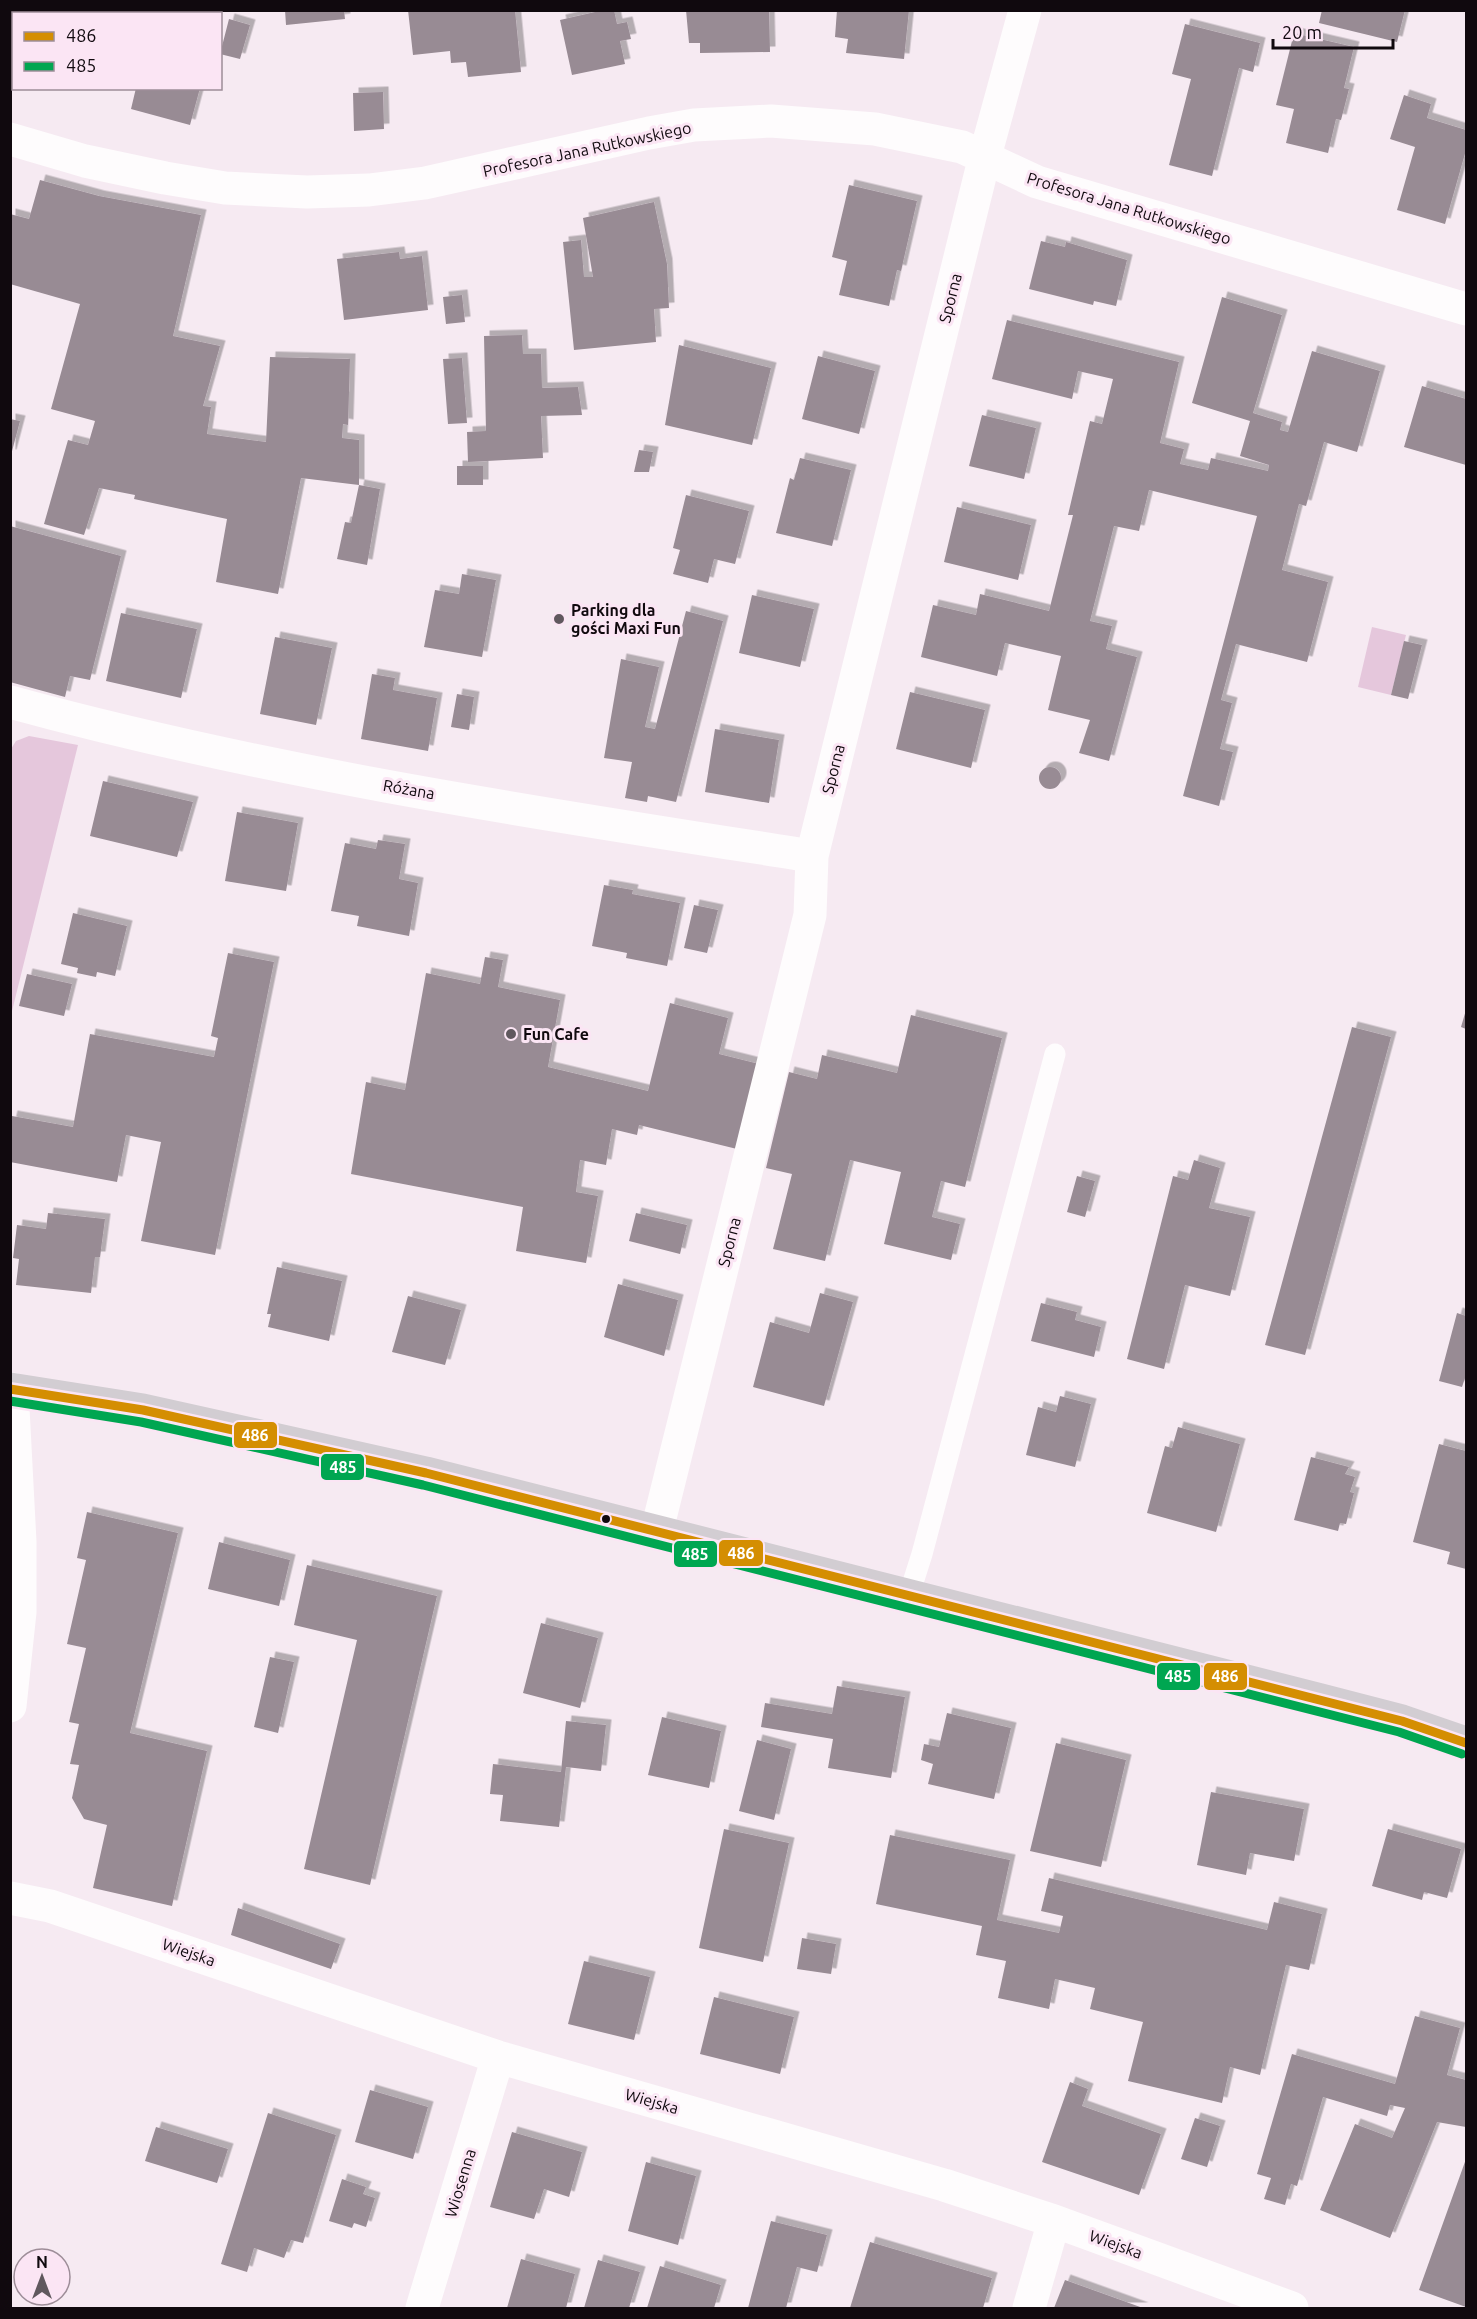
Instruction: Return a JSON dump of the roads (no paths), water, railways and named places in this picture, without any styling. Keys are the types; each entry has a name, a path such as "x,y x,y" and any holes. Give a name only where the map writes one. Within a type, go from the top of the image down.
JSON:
{"street":[{"name":"Sporna","path":"657,1530 810,915 812,856 985,156 1025,10"},
{"name":"Profesora Jana Rutkowskiego","path":"10,139 85,161 165,178 225,188 281,192 349,191 425,183 649,133 735,122 801,122 875,129 932,139 985,156 1037,182 1467,309"},
{"name":"Różana","path":"10,702 122,733 276,765 548,814 812,856"},
{"path":"10,1706 20,1600 20,1542 11,1389 143,1410 262,1435 657,1530 1344,1706 1467,1743"},
{"name":"Wiejska","path":"10,1898 50,1906 103,1923 498,2057 944,2185 1054,2221 1292,2308"},
{"name":"Wiosenna","path":"422,2308 498,2057"},
{"path":"1029,2308 1054,2221"}],"lane":[{"path":"909,1595 922,1554 1055,1054"}],"place":[{"name":"Parking dla gości Maxi Fun","path":"559,619"},
{"name":"Fun Cafe","path":"511,1034"}]}
